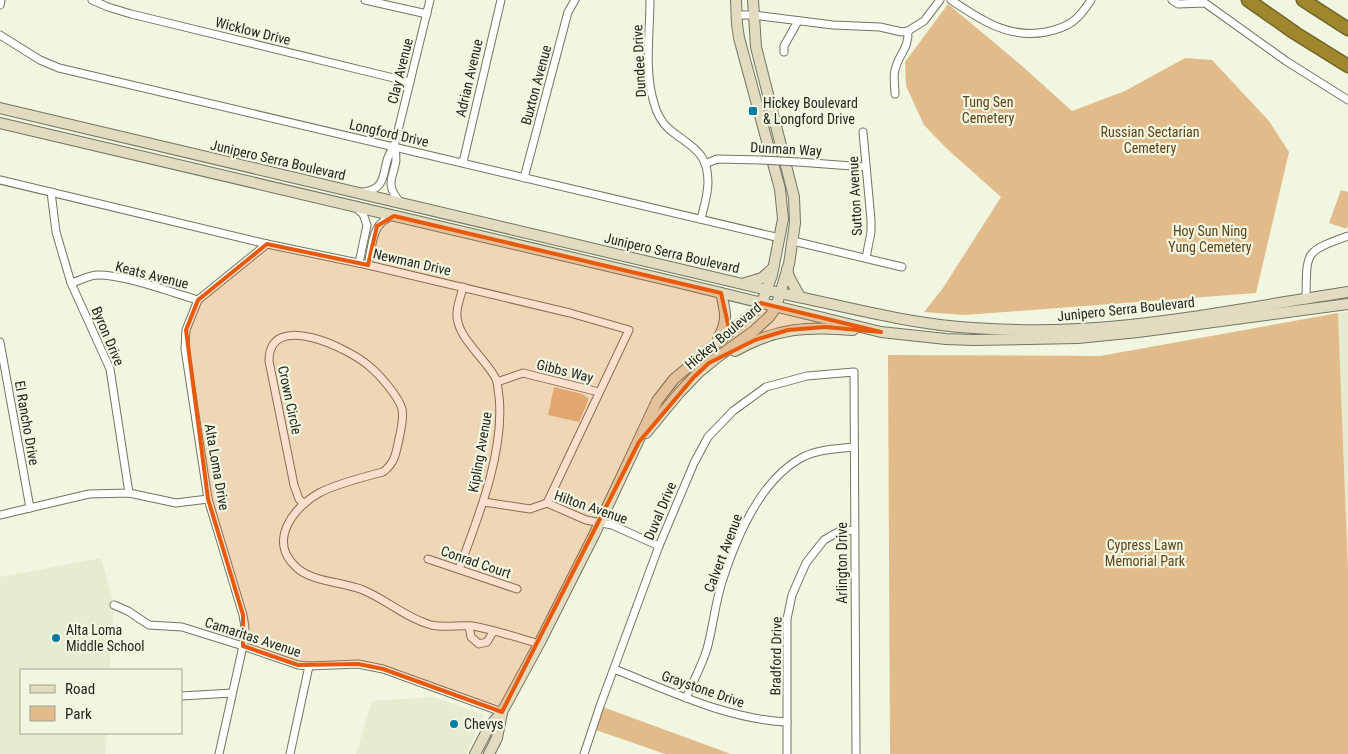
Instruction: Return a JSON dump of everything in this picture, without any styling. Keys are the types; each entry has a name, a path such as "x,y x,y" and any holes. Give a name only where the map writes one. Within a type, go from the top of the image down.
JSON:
{"highway":[{"path":"1248,0 1295,33 1348,66"},
{"path":"1303,0 1348,29"}],"main road":[{"name":"Hickey Boulevard","path":"476,754 490,727 502,712 538,644 595,533 639,442 651,412 665,389 716,343 747,319 761,303 767,290 775,265 783,219 780,189 744,56 737,24 736,0"},
{"name":"Hickey Boulevard","path":"639,442 684,387 709,363 755,330 770,316 776,307 787,269 795,224 793,190 760,65 755,38 753,0"},
{"name":"Junipero Serra Boulevard","path":"0,108 767,290 923,322 972,328 1076,329 1138,324 1348,292"},
{"name":"Junipero Serra Boulevard","path":"0,123 881,332 930,338 972,340 1078,338 1146,331 1348,304"},
{"path":"742,284 762,278 775,265"},
{"path":"787,269 789,277 800,297"},
{"path":"716,343 726,324 721,293"},
{"path":"709,363 724,358 755,340 788,330 825,327 881,332"},
{"name":"Hickey Boulevard","path":"489,754 497,738 502,712"}],"street":[{"path":"0,4 1,0"},
{"name":"Wicklow Drive","path":"92,0 131,14 410,82"},
{"path":"365,0 427,14"},
{"name":"Clay Avenue","path":"358,193 374,190 382,182 389,153 394,147 430,0"},
{"name":"Adrian Avenue","path":"463,162 500,0"},
{"name":"Buxton Avenue","path":"524,178 568,12 575,0"},
{"name":"Dundee Drive","path":"650,0 649,54 654,103 660,118 669,129 695,148 705,164"},
{"path":"736,15 786,18 798,21 880,28 902,32 908,31 924,21 940,0"},
{"path":"951,0 997,27 1012,32 1032,35 1069,25 1081,16 1091,0"},
{"path":"1172,0 1178,4 1205,3 1286,61 1348,100"},
{"path":"784,52 784,46 798,21"},
{"path":"895,94 895,71 908,42 908,31"},
{"name":"Longford Drive","path":"0,35 40,60 59,68 780,238"},
{"name":"Sutton Avenue","path":"863,132 872,232 866,258"},
{"name":"Clay Avenue","path":"394,147 397,155 390,185 391,190 403,205"},
{"name":"Dunman Way","path":"705,164 717,159 866,167"},
{"path":"701,219 708,181 705,164"},
{"name":"Newman Drive","path":"0,180 266,244 462,287 630,330 546,503"},
{"name":"Byron Drive","path":"51,192 56,232 71,283 110,369 129,493"},
{"path":"354,206 363,214 367,225 359,263"},
{"path":"368,265 376,226 384,219 394,216"},
{"path":"1306,298 1307,266 1312,253 1320,246 1348,236"},
{"path":"793,241 902,267"},
{"name":"Alta Loma Drive","path":"219,754 243,646 245,627 243,614 208,499 185,349 186,330 198,300 266,244"},
{"name":"Keats Avenue","path":"71,283 96,275 113,277 198,300"},
{"name":"Kipling Avenue","path":"458,569 484,502 497,441 500,410 497,382 486,364 464,336 458,320 457,314 462,287"},
{"name":"Crown Circle","path":"304,504 299,499 294,485 269,361 273,346 282,337 291,335 332,344 370,366 397,399 402,408 403,422 396,458 389,467 383,472 321,492 304,504 285,527 283,546 296,568 309,575 364,590 411,618 433,626 469,626 538,644"},
{"name":"El Rancho Drive","path":"0,342 30,508"},
{"name":"Arlington Drive","path":"854,372 856,754"},
{"name":"Duval Drive","path":"584,754 659,546 708,437 733,412 766,387 807,376 854,372"},
{"name":"Gibbs Way","path":"497,382 523,374 599,392"},
{"name":"Calvert Avenue","path":"686,698 706,650 722,582 738,539 755,505 781,471 803,457 821,450 854,447"},
{"path":"0,515 89,494 129,493 176,503 208,499"},
{"name":"Hilton Avenue","path":"484,502 530,509 546,503 586,520 612,525 659,546"},
{"name":"Bradford Drive","path":"787,754 787,619 792,595 806,563 824,540 838,532 854,530"},
{"name":"Conrad Court","path":"428,559 517,589"},
{"name":"Camaritas Avenue","path":"114,605 128,611 149,625 182,627 298,665 358,664 383,669 502,712"},
{"path":"469,626 471,637 479,644 487,642 493,632"},
{"path":"290,754 309,666"},
{"name":"Graystone Drive","path":"614,669 715,709 763,721 787,722"},
{"path":"182,696 232,692"}],"highlighted area":[{"path":"394,216 721,293 730,333 761,303 881,332 825,327 788,330 755,340 709,363 694,377 639,442 502,712 383,669 358,664 298,665 243,646 243,615 208,499 186,330 198,300 267,244 368,265 377,226"}],"shaded area":[{"path":"1348,312 1348,570 1338,313"},
{"name":"Alta Loma Middle School","path":"101,558 114,605 110,669 20,669 20,734 107,734 105,754 0,754 0,577"},
{"path":"434,697 484,715 466,754 356,754 372,701"}],"green space":[{"path":"948,4 1021,65 1072,111 1125,91 1185,58 1212,60 1269,121 1289,152 1256,293 965,315 924,312 943,288 1001,197 946,148 924,125 906,86 905,62"},
{"path":"1341,190 1348,192 1347,229 1329,223"},
{"name":"Cypress Lawn Memorial Park","path":"1338,313 1348,570 1348,754 890,754 888,355 1100,356"},
{"path":"554,387 582,394 588,398 579,422 548,415"},
{"path":"600,706 731,754 665,754 593,729"}],"place":[{"name":"Hickey Boulevard & Longford Drive","path":"753,111"},
{"name":"Alta Loma Middle School","path":"56,638"},
{"name":"Chevys","path":"454,724"}],"park label":[{"name":"Tung Sen Cemetery","path":"988,110"},
{"name":"Russian Sectarian Cemetery","path":"1150,140"},
{"name":"Hoy Sun Ning Yung Cemetery","path":"1210,240"}]}
